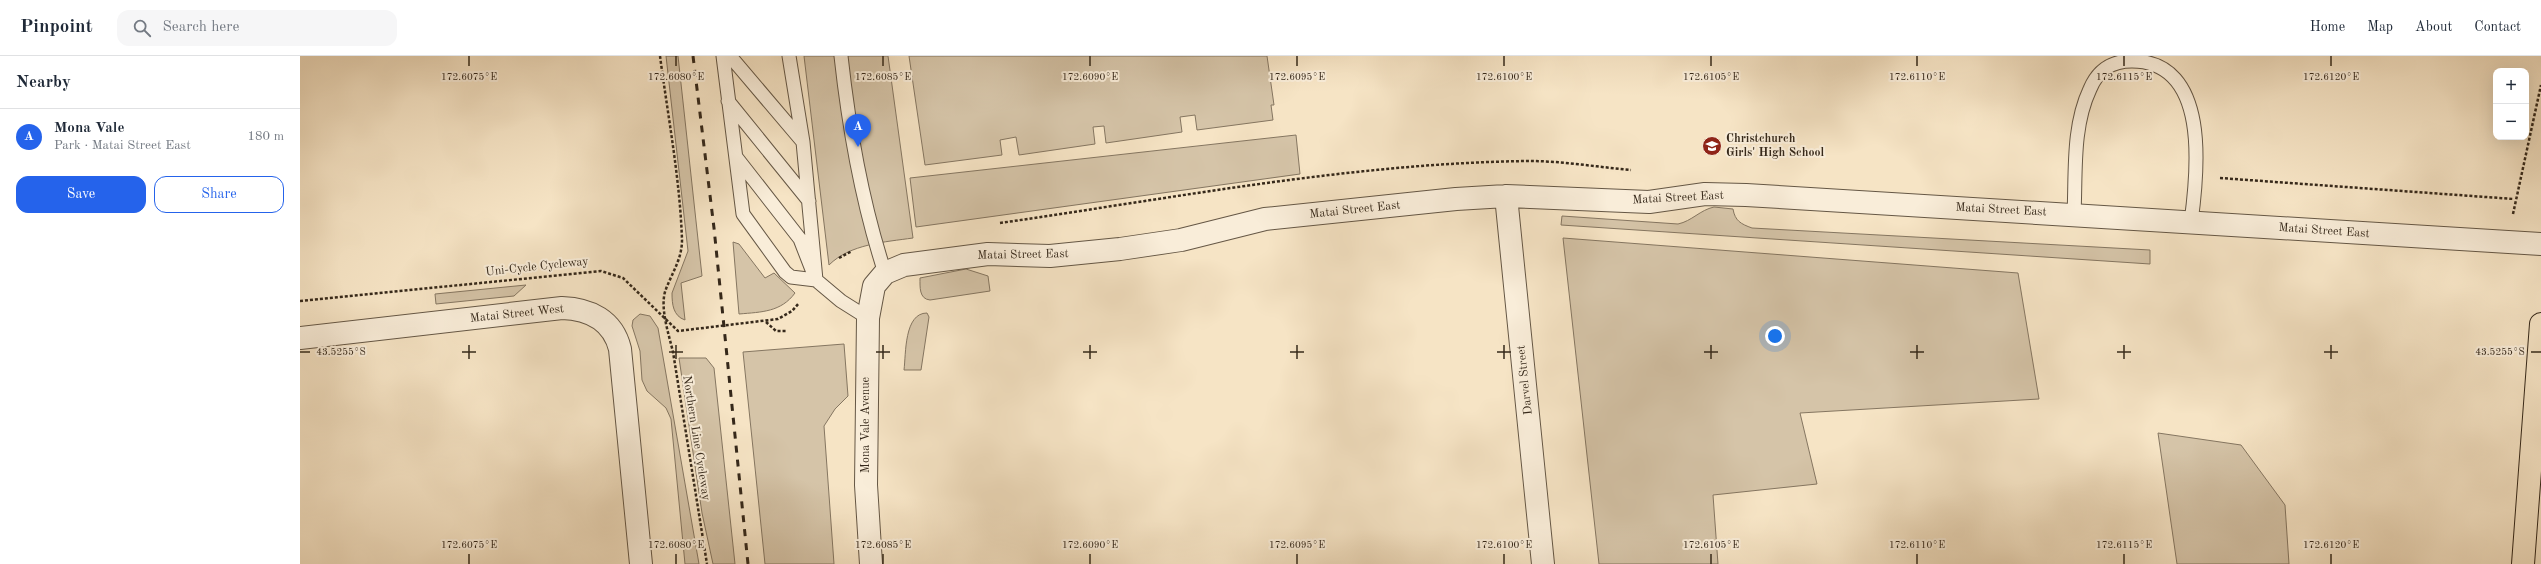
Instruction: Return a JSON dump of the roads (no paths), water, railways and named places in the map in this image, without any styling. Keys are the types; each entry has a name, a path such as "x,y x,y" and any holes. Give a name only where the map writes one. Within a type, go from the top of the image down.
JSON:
{"main road":[{"path":"2523,564 2541,324"}],"street":[{"name":"Matai Street East","path":"880,280 904,265 938,260 988,254 1050,256 1120,249 1181,240 1265,219 1506,196 1649,202 1705,194 1746,195 2074,214 2541,244"},
{"name":"Darvel Street","path":"1506,196 1543,564"},
{"name":"Mona Vale Avenue","path":"871,564 866,485 868,318 880,280"},
{"name":"Matai Street West","path":"300,338 562,308 577,309 600,318 617,338 620,349 641,564"}],"lane":[{"path":"723,56 743,214 785,272 791,277 816,280"},
{"path":"730,56 803,142"},
{"path":"789,56 803,142 816,280"},
{"path":"841,56 852,136 880,280"},
{"path":"2074,214 2077,146 2083,104 2106,61 2146,61 2156,63 2174,80 2188,100 2196,132 2197,177 2192,222"},
{"path":"728,101 809,201"},
{"path":"735,155 800,239 816,280 842,301 868,318"}],"railway":[{"path":"693,56 714,228 748,564"}],"place":[{"name":"Christchurch Girls' High School","path":"1712,146"},
{"name":"Mona Vale","path":"858,147"}]}
